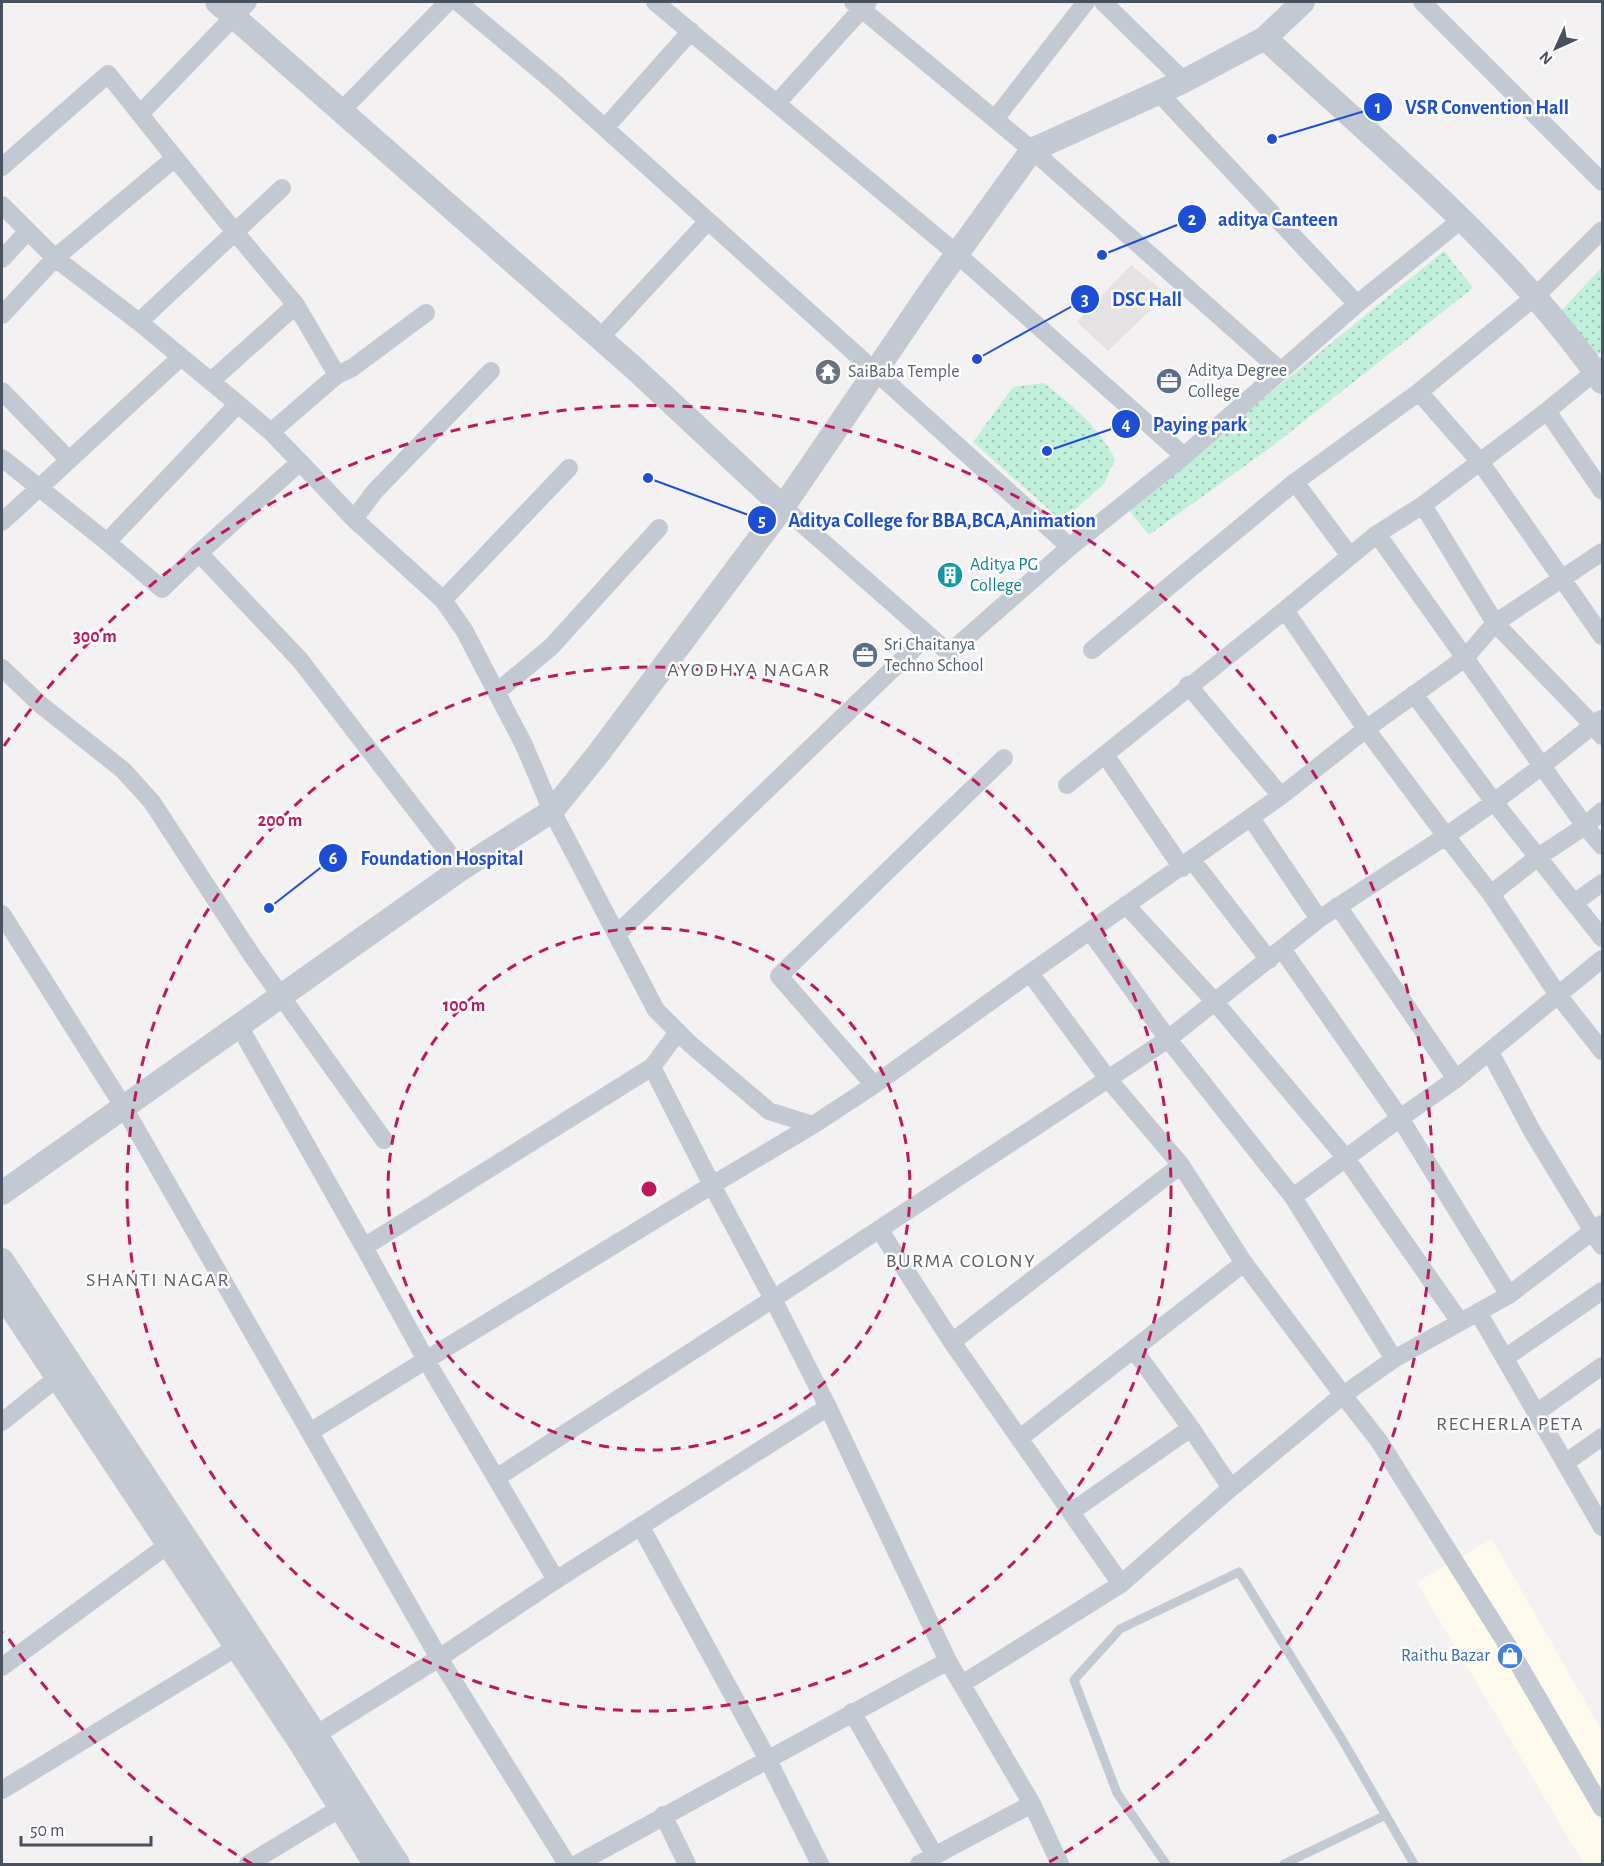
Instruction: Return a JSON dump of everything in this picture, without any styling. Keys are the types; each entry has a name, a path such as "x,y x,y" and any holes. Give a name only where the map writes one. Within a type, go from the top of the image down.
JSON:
{"street":[{"path":"342,110 448,2"},
{"path":"458,2 605,128 1070,547"},
{"path":"655,2 957,254 1184,456"},
{"path":"995,119 1086,2"},
{"path":"1103,2 1184,81"},
{"path":"2,1193 238,1024 461,869 552,811 598,754 783,507 957,254 1032,150 1184,81 1265,38 1303,2"},
{"path":"1422,2 1602,182"},
{"path":"777,103 861,4 1032,150 1281,371"},
{"path":"140,114 233,6 342,110 600,338 783,507 949,653 1070,547 1184,456 1357,304 1461,220"},
{"path":"605,128 691,31"},
{"path":"1067,785 1106,756 1188,685 1285,610 1377,534 1423,505 1600,373 1536,296 1461,220 1265,38"},
{"path":"2,167 108,74 296,305 338,375"},
{"path":"1158,92 1357,304"},
{"path":"2,315 55,258 175,158"},
{"path":"139,322 282,188"},
{"path":"2,205 55,258 139,322 272,432 354,519 443,600 464,630 498,691 552,811 656,1010 769,1111 813,1125"},
{"path":"600,338 708,221"},
{"path":"1092,651 1295,482 1419,392 1536,296 1602,230"},
{"path":"2,259 27,232"},
{"path":"211,381 296,305"},
{"path":"272,432 338,375 352,369 426,313"},
{"path":"2,522 181,357"},
{"path":"354,519 375,491 491,371"},
{"path":"2,391 68,459"},
{"path":"1419,392 1481,463 1602,636"},
{"path":"107,542 238,405"},
{"path":"1547,411 1602,490"},
{"path":"2,458 37,489 107,542 162,589 300,462"},
{"path":"443,600 569,468"},
{"path":"1295,482 1350,556"},
{"path":"496,1478 1168,1039 1319,918 1446,836 1599,726 1495,623 1423,505"},
{"path":"498,691 551,647 659,528"},
{"path":"1377,534 1585,826 1602,846"},
{"path":"310,1432 813,1125 874,1085 1251,818 1366,729 1465,658 1495,623 1562,581 1602,552"},
{"path":"199,554 300,660 461,869"},
{"path":"1285,610 1366,729 1491,894 1558,995 1601,1046"},
{"path":"617,934 928,635"},
{"path":"2,668 41,705 123,770 152,802 280,996 384,1140"},
{"path":"1188,685 1281,796"},
{"path":"1414,694 1494,802 1602,938"},
{"path":"1106,756 1187,864 1276,954 1400,1118 1509,1295"},
{"path":"874,1085 779,976 1004,758"},
{"path":"1491,894 1538,857 1585,826 1602,811"},
{"path":"1251,818 1319,918"},
{"path":"1575,902 1602,883"},
{"path":"1126,905 1215,1002 1345,1157 1460,1322"},
{"path":"1338,906 1456,1078"},
{"path":"2,914 123,1106 439,1658 567,1864"},
{"path":"1090,930 1168,1039 1293,1197 1394,1359"},
{"path":"1293,1197 1490,1052 1602,959"},
{"path":"1030,973 1108,1078 1181,1165 1244,1263 1379,1441 1506,1643 1602,1808"},
{"path":"238,1024 426,1360 556,1580"},
{"path":"364,1247 652,1067 678,1032"},
{"path":"962,1684 1121,1584 1343,1395 1394,1359 1509,1295 1600,1233 1532,1131 1490,1052"},
{"path":"652,1067 828,1407 948,1661 1032,1804 1060,1864"},
{"path":"952,1342 1181,1165"},
{"path":"879,1229 952,1342 1121,1584"},
{"path":"2,1260 308,1739 339,1809 375,1864"},
{"path":"1020,1438 1244,1263"},
{"path":"1505,1358 1602,1291"},
{"path":"2,1294 237,1647 308,1739 398,1864"},
{"path":"1478,1312 1565,1463 1598,1507 1602,1527"},
{"path":"1134,1350 1231,1488"},
{"path":"1536,1413 1602,1366"},
{"path":"2,1422 58,1377"},
{"path":"308,1739 439,1658 556,1580 828,1407"},
{"path":"1071,1512 1191,1428"},
{"path":"1565,1463 1602,1437"},
{"path":"641,1527 767,1758 820,1864"},
{"path":"2,1667 169,1544"},
{"path":"2,1790 237,1647"},
{"path":"576,1864 948,1661"},
{"path":"852,1712 927,1860 1032,1804"},
{"path":"248,1864 339,1809"},
{"path":"663,1815 687,1864"}],"lane":[{"path":"1166,1864 1117,1793 1074,1680 1119,1629 1239,1572 1414,1864"},
{"path":"1284,1864 1386,1815"}],"shaded area":[{"path":"1131,265 1167,294 1108,351 1077,322"},
{"name":"Raithu Bazar","path":"1492,1539 1602,1731 1602,1864 1584,1864 1417,1582"}],"green space":[{"path":"1444,251 1473,288 1271,447 1149,535 1128,509"},
{"path":"1602,267 1602,352 1597,356 1559,313"},
{"path":"1044,383 1075,408 1093,427 1115,459 1104,484 1062,521 973,442 1013,387"}],"place":[{"name":"VSR Convention Hall","path":"1272,139"},
{"name":"aditya Canteen","path":"1102,255"},
{"name":"DSC Hall","path":"977,359"},
{"name":"SaiBaba Temple","path":"828,372"},
{"name":"Aditya Degree College","path":"1169,381"},
{"name":"Paying park","path":"1047,451"},
{"name":"Aditya College for BBA,BCA,Animation","path":"648,478"},
{"name":"Aditya PG College","path":"950,575"},
{"name":"Sri Chaitanya Techno School","path":"865,655"},
{"name":"Foundation Hospital","path":"269,908"},
{"name":"Raithu Bazar","path":"1510,1656"}],"district":[{"name":"AYODHYA NAGAR","path":"749,670"},
{"name":"BURMA COLONY","path":"961,1261"},
{"name":"SHANTI NAGAR","path":"158,1280"},
{"name":"RECHERLA PETA","path":"1510,1424"}]}
